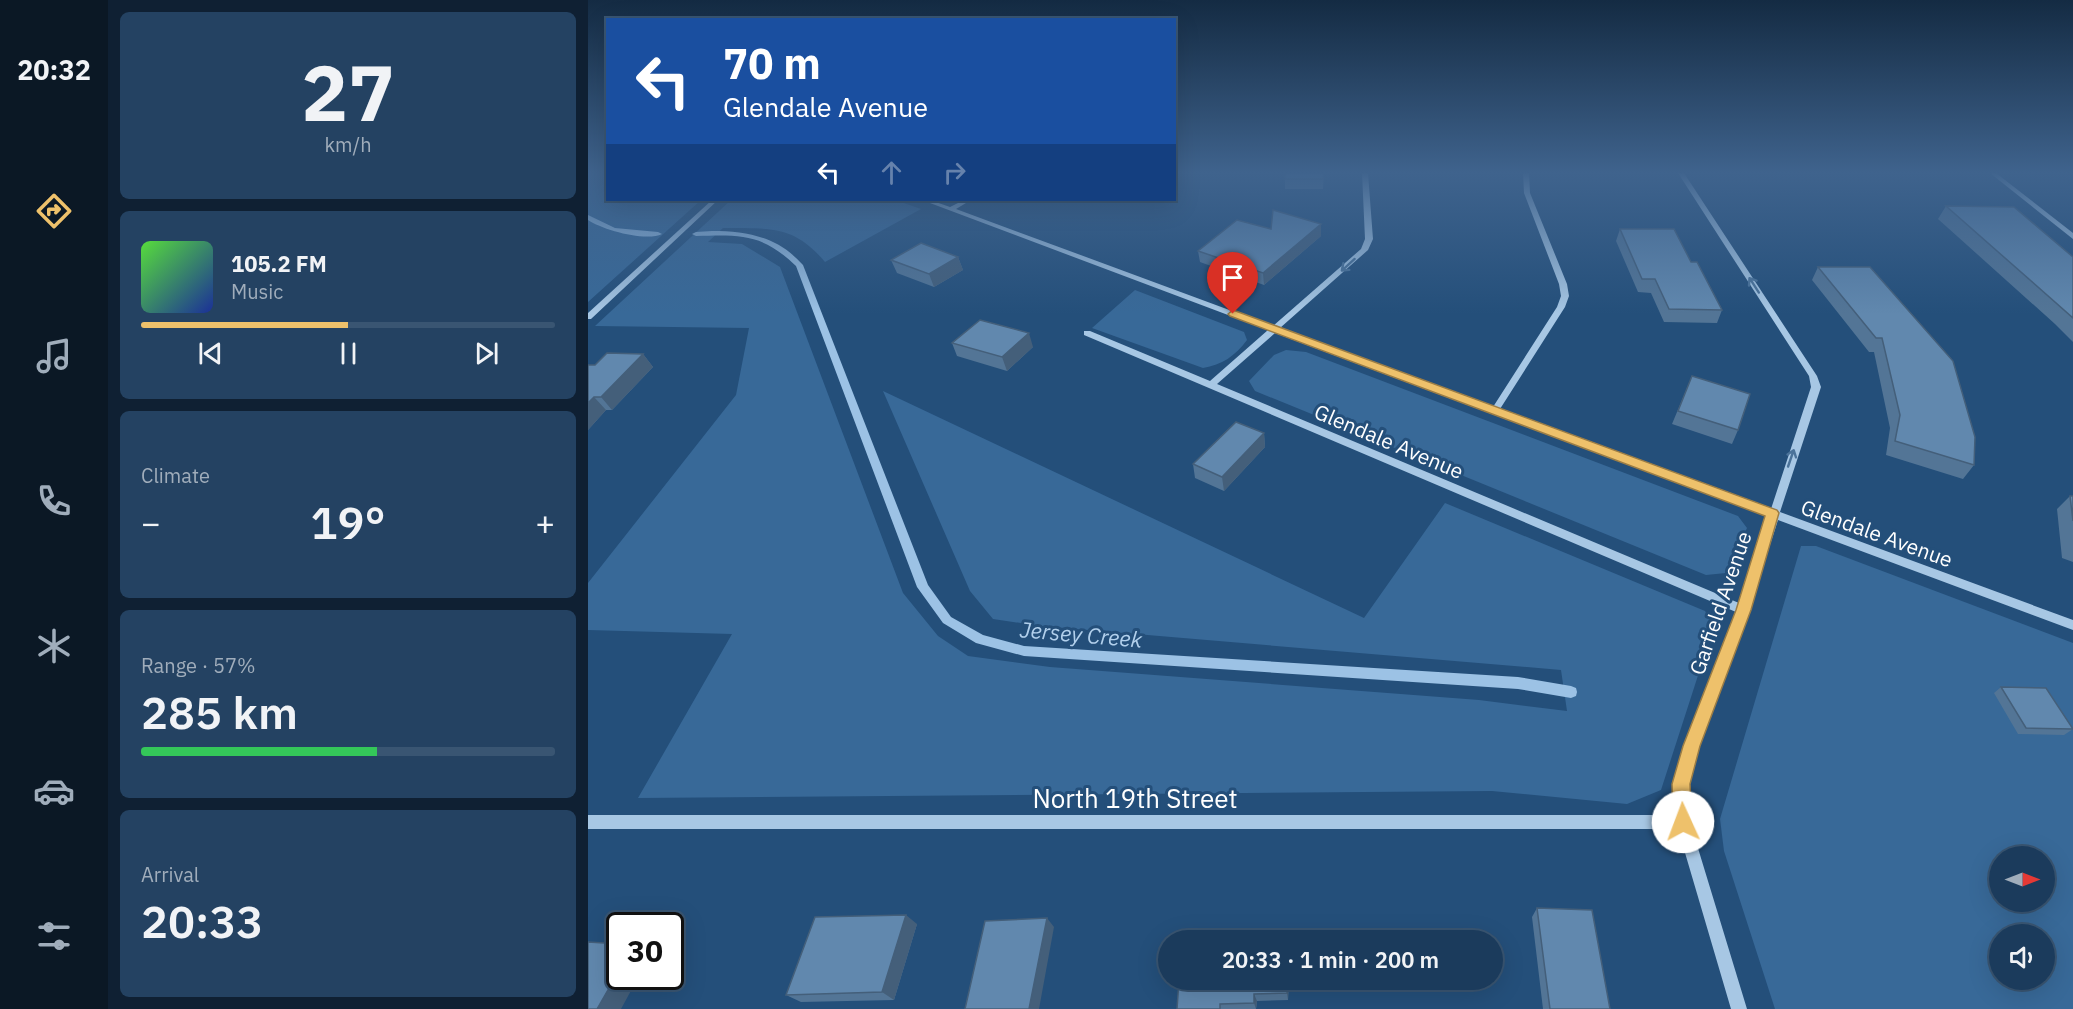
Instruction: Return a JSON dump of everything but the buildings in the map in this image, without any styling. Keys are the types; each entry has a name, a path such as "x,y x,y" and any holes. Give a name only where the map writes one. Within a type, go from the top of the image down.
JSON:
{"street":[{"path":"588,317 693,220"},
{"name":"Glendale Avenue","path":"981,220 1496,409 2073,625"},
{"path":"1211,385 1277,330 1364,250 1369,239 1368,220"},
{"path":"1496,409 1561,307 1565,296 1563,284 1538,220"},
{"name":"Garfield Avenue","path":"1713,220 1814,375 1816,387 1743,610 1692,746 1681,784 1683,822 1739,1009"},
{"path":"2052,220 2073,237"},
{"name":"Glendale Avenue","path":"1087,333 1743,610"},
{"name":"North 19th Street","path":"588,822 1683,822"}],"shaded area":[{"path":"588,220 679,220 588,302"},
{"path":"709,220 901,220 825,262 802,241 780,231 723,228 708,242 742,244 780,267 903,593 938,636 968,656 1050,667 1479,700 1567,711 1561,670 1041,626 993,619 970,591 883,391 1364,618 1445,503 1705,611 1714,626 1661,790 1627,804 1492,791 638,798 732,634 588,630 588,583 736,395 749,328 595,326"},
{"path":"1135,290 1244,332 1247,340 1228,359 1203,368 1092,328"},
{"path":"1286,350 1306,352 1738,516 1747,528 1726,573 1706,575 1255,391 1249,381 1274,355"},
{"path":"1801,546 1816,546 2073,643 2073,1009 1775,1009 1724,851 1720,819"}],"waterway":[{"name":"Jersey Creek","path":"592,220 613,230 658,234"},
{"name":"Jersey Creek","path":"696,234 753,236 776,245 799,265 923,587 947,620 980,639 1024,651 1518,683 1571,692"}],"route":[{"path":"1233,314 1496,409 1773,513 1743,610 1692,746 1681,784 1683,822"}]}
